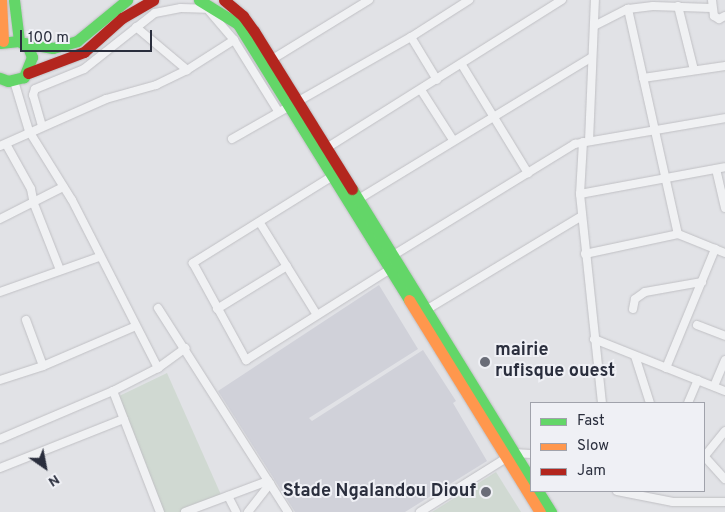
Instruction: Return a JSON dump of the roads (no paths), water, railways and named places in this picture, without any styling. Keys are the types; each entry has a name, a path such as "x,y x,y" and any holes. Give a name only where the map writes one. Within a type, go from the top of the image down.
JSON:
{"main road":[{"path":"1,0 1,42 21,42 52,48 77,40 127,0"},
{"path":"14,0 21,42 32,58 28,73"},
{"path":"0,78 14,81 28,73 84,52 122,18 153,0"},
{"path":"224,0 243,16 272,60 288,106 325,149 426,310 510,455 540,512"},
{"path":"202,3 226,14 238,24 389,270 510,455 530,479"},
{"path":"539,492 551,512"}],"street":[{"path":"272,60 369,0"},
{"path":"232,139 411,37 469,0"},
{"path":"325,149 462,65 562,0"},
{"path":"595,0 596,25 591,58 586,142 580,194 602,402"},
{"path":"42,126 33,95 36,89 84,69 155,13 202,3 288,106"},
{"path":"596,25 628,9 711,4 714,16 719,19 725,16"},
{"path":"678,6 694,70"},
{"path":"628,9 678,234"},
{"path":"136,27 187,70"},
{"path":"411,37 437,80"},
{"path":"60,270 34,204 31,189 3,145 29,131 187,70 234,40"},
{"path":"357,200 492,115 591,58"},
{"path":"462,65 528,173"},
{"path":"643,78 725,66"},
{"path":"14,81 29,131 64,187 158,368"},
{"path":"421,90 453,140"},
{"path":"392,256 575,144 725,118"},
{"path":"580,194 725,167"},
{"path":"716,169 725,208"},
{"path":"331,177 193,263 246,360 389,270"},
{"path":"0,219 34,204 64,187"},
{"path":"426,310 582,216"},
{"path":"260,223 317,315"},
{"path":"585,254 678,234 725,253"},
{"path":"666,368 716,250"},
{"path":"0,292 99,257"},
{"path":"217,309 287,266"},
{"path":"633,308 635,299 645,292 702,282"},
{"path":"158,308 186,348 288,512"},
{"path":"26,320 43,366"},
{"path":"0,380 43,366 136,326"},
{"path":"696,326 725,336"},
{"path":"594,339 725,391"},
{"path":"0,440 113,391 158,368 186,348"},
{"path":"635,356 650,402"},
{"path":"714,386 725,360"},
{"path":"688,402 698,380"},
{"path":"113,391 160,512"},
{"path":"0,468 124,419"},
{"path":"705,456 725,431"},
{"path":"420,512 510,455 530,454"},
{"path":"705,458 725,479"},
{"path":"185,512 269,482"},
{"path":"248,512 269,482"},
{"path":"622,492 673,502 725,502"},
{"path":"228,496 236,512"},
{"path":"671,512 673,502"}],"place":[{"name":"mairie rufisque ouest","path":"485,362"},
{"name":"Stade Ngalandou Diouf","path":"486,492"}]}
